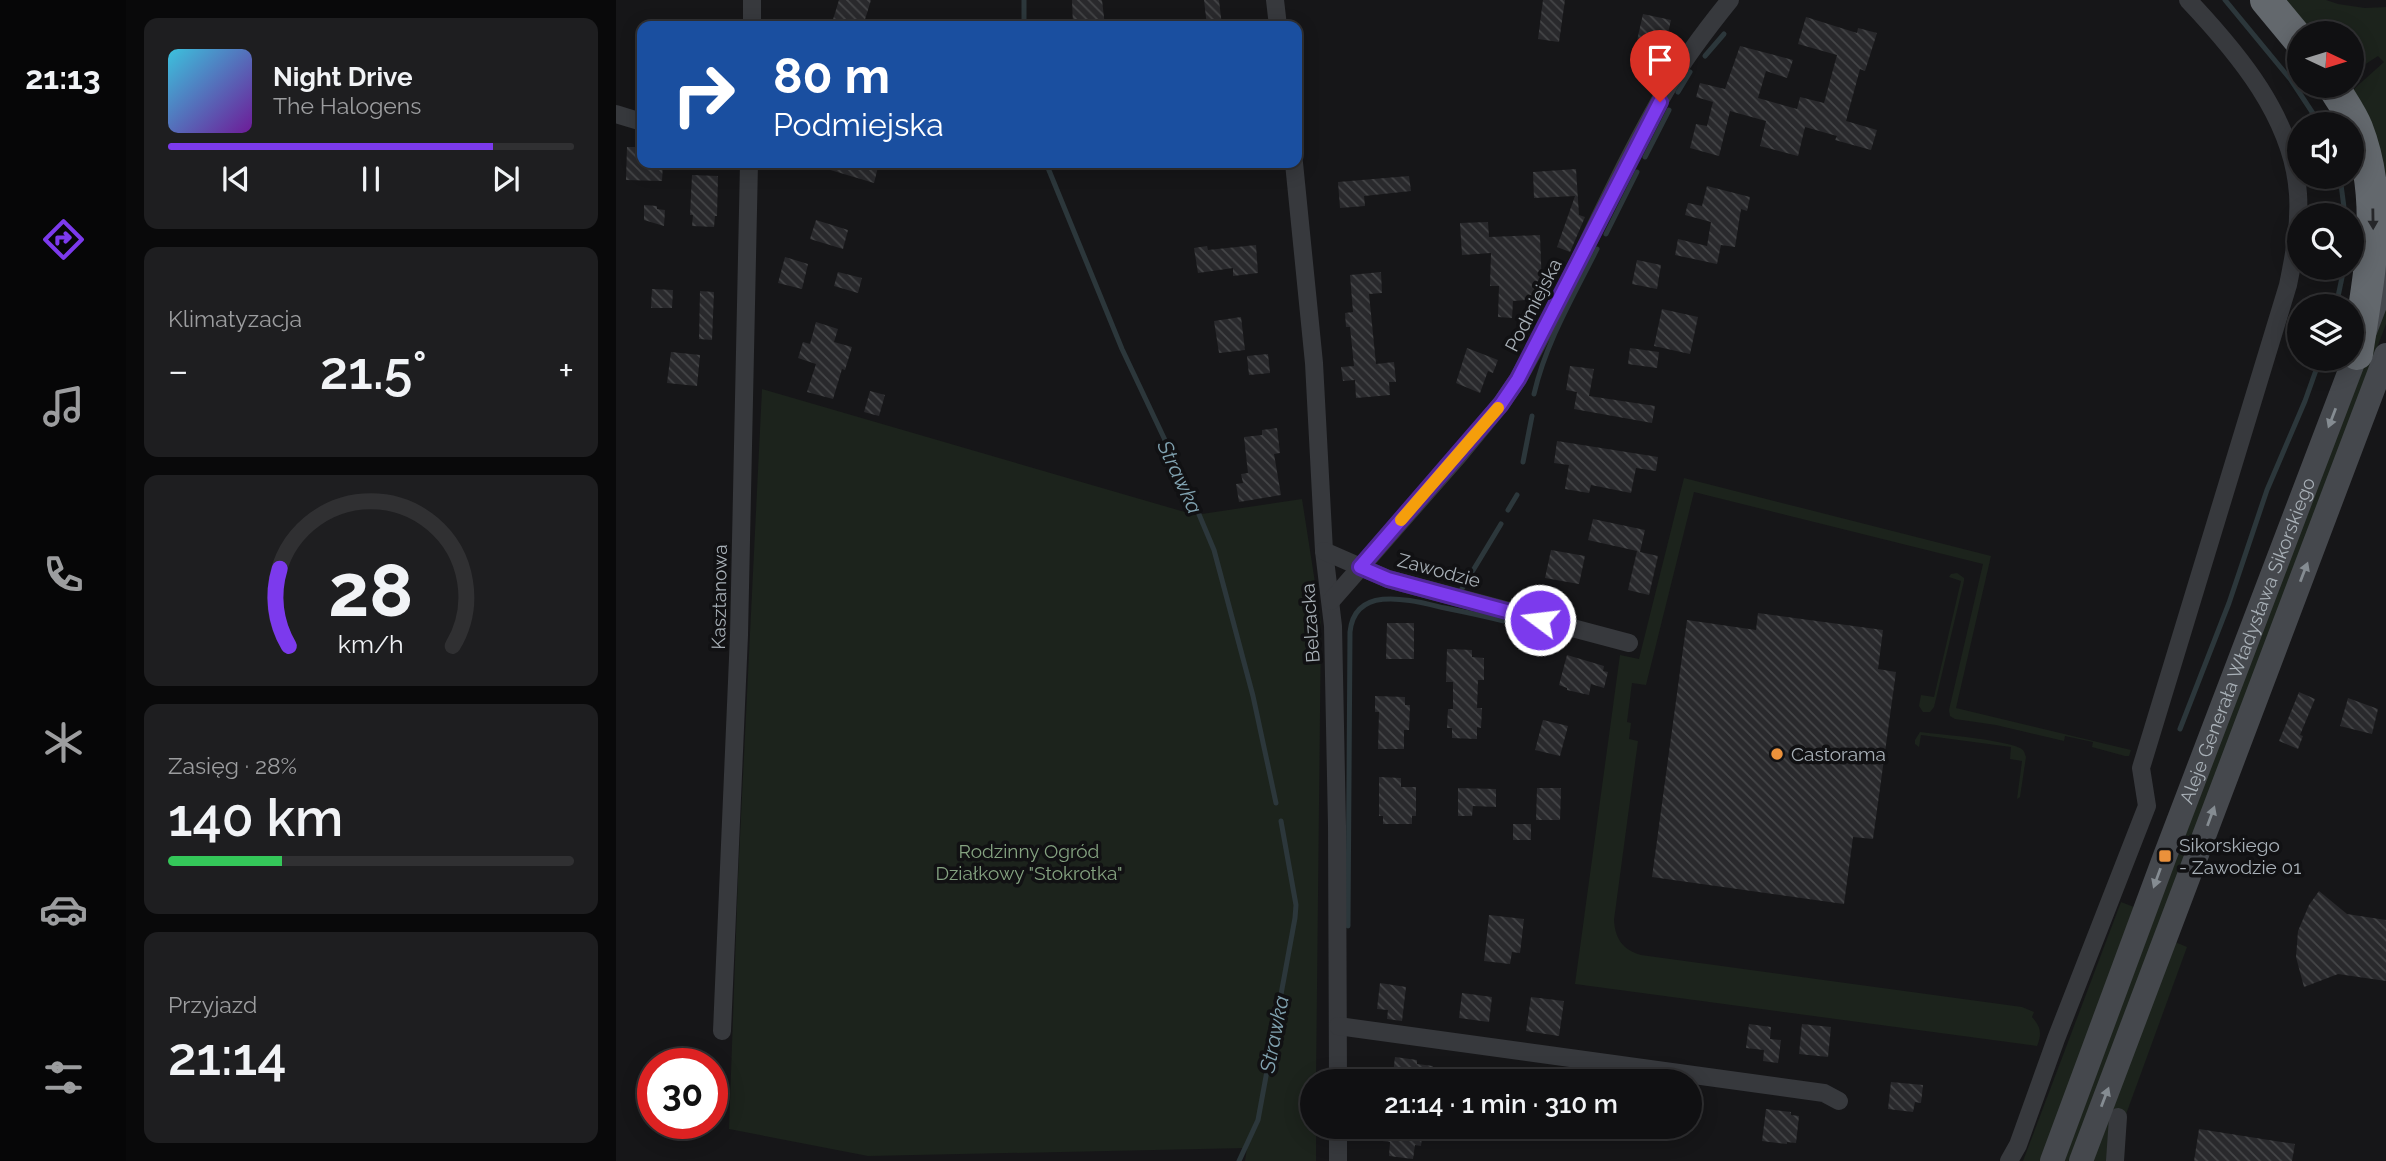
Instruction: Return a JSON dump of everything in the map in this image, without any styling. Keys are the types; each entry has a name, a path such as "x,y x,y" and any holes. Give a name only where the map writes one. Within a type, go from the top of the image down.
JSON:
{"highway":[{"path":"2266,0 2287,25"},
{"path":"2340,98 2357,129 2371,186 2374,231 2371,355"}],"main road":[{"name":"Aleje Generała Władysława Sikorskiego","path":"2081,1161 2371,355 2386,276"},
{"name":"Aleje Generała Władysława Sikorskiego","path":"2052,1161 2165,856 2371,355"}],"street":[{"path":"752,0 752,21"},
{"path":"1275,0 1277,21"},
{"name":"Podmiejska","path":"1331,601 1501,404 1518,379 1671,81 1730,0"},
{"path":"2009,1161 2018,1145 2056,1039 2147,806 2141,768 2285,297 2295,251 2298,194 2294,166 2274,113 2259,85 2188,0"},
{"path":"616,114 637,120"},
{"name":"Kasztanowa","path":"722,1031 739,635 749,168"},
{"name":"Belzacka","path":"1295,168 1313,349 1324,551 1331,601 1338,826 1338,1069"},
{"name":"Zawodzie","path":"1324,551 1388,579 1629,643"},
{"path":"1338,1026 1824,1093 1839,1101"},
{"path":"2115,1161 2118,1117"},
{"path":"1338,1139 1338,1161"}],"green space":[{"path":"2277,0 2326,0 2365,8 2386,7 2386,250 2364,148 2364,112 2356,112 2353,98 2364,98 2364,80 2384,62 2378,56 2364,65 2364,21 2295,21"},
{"path":"2386,303 2386,324 2070,1161 2062,1161 2360,371 2364,371 2364,361"},
{"name":"Rodzinny Ogród Działkowy \"Stokrotka\"","path":"762,389 1195,515 1302,499 1321,621 1316,1069 1300,1069 1300,1139 1316,1139 1316,1161 1245,1161 1247,1148 868,1156 729,1129 738,878"},
{"path":"1684,478 1991,556 1956,708 2131,750 2129,756 2125,756 2092,747 2093,742 2065,736 2064,741 1950,716 1949,710 1983,564 1694,492 1646,685 1632,683 1627,722 1631,723 1629,739 1638,741 1614,920 1618,938 1629,950 1641,955 2022,1007 2034,1012 2032,1017 2040,1031 2037,1046 1575,984 1620,655 1639,659"},
{"path":"1957,573 1964,581 1934,707 1930,712 1923,712 1919,706 1921,695 1934,697 1961,581 1949,577"},
{"path":"1920,732 1986,740 2022,749 2026,757 2020,797 2017,799 2022,761 2010,759 2011,747 1921,735 1919,747 1915,740"},
{"path":"2121,902 2134,907 2042,1161 2023,1161"},
{"path":"2175,942 2187,947 2109,1161 2092,1161"}],"building":[{"path":"839,0 871,0 865,21 833,21"},
{"path":"1072,0 1102,0 1104,21 1073,21"},
{"path":"1204,0 1219,0 1221,21 1206,21"},
{"path":"1543,0 1565,0 1559,42 1538,39"},
{"path":"1643,14 1671,20 1664,50 1636,45"},
{"path":"1806,17 1857,33 1858,28 1877,33 1865,71 1860,69 1846,121 1877,130 1871,150 1835,140 1837,136 1805,127 1798,156 1760,146 1766,121 1730,111 1719,156 1690,148 1696,124 1707,126 1713,102 1696,97 1700,83 1725,89 1740,46 1793,60 1787,78 1766,71 1758,98 1797,109 1800,97 1824,103 1837,55 1798,44"},
{"path":"627,147 637,147 637,168 663,168 662,181 626,180"},
{"path":"824,168 878,168 874,183"},
{"path":"1576,169 1579,215 1585,217 1570,252 1557,247 1575,196 1534,198 1533,172"},
{"path":"692,175 718,176 717,216 714,227 692,226"},
{"path":"1409,176 1411,191 1364,196 1365,206 1340,208 1338,182"},
{"path":"1707,186 1750,197 1747,211 1741,209 1735,247 1721,245 1717,264 1675,255 1678,239 1707,246 1711,222 1685,215 1688,203 1702,206"},
{"path":"644,205 665,210 664,226 644,220"},
{"path":"816,220 848,230 843,249 810,239"},
{"path":"1488,222 1489,237 1540,235 1542,288 1538,288 1537,299 1513,301 1512,318 1498,317 1499,286 1490,286 1491,253 1462,255 1460,223"},
{"path":"1256,245 1258,273 1233,276 1233,268 1198,273 1194,248 1207,246 1208,250"},
{"path":"785,257 808,264 802,289 778,283"},
{"path":"1637,260 1661,265 1657,289 1632,284"},
{"path":"838,272 862,278 858,293 834,286"},
{"path":"1381,272 1382,293 1369,294 1376,364 1394,362 1396,382 1389,382 1390,395 1356,398 1355,380 1343,381 1341,367 1354,366 1350,327 1346,327 1345,313 1353,312 1350,275"},
{"path":"652,289 673,290 672,308 651,308"},
{"path":"700,291 714,292 712,340 699,339"},
{"path":"1662,309 1698,317 1690,354 1654,346"},
{"path":"1241,317 1245,350 1219,353 1214,321"},
{"path":"816,322 838,329 834,342 852,347 833,399 807,392 816,364 798,358 803,342 810,344"},
{"path":"1467,348 1498,360 1493,373 1488,371 1480,393 1456,383"},
{"path":"1630,348 1659,352 1657,368 1628,364"},
{"path":"671,352 700,355 697,386 667,383"},
{"path":"1268,354 1270,373 1249,375 1247,356"},
{"path":"1570,366 1594,369 1589,396 1655,406 1652,423 1574,409 1577,392 1566,390"},
{"path":"870,391 885,395 879,416 864,412"},
{"path":"1277,428 1280,453 1274,454 1281,495 1239,502 1236,484 1243,483 1241,474 1248,473 1244,437 1262,435 1262,430"},
{"path":"1557,441 1658,457 1656,471 1636,468 1631,493 1591,485 1589,493 1565,489 1569,465 1554,463"},
{"path":"1593,519 1645,530 1640,552 1658,556 1649,595 1628,590 1637,551 1588,540"},
{"path":"1551,550 1585,556 1579,584 1545,578"},
{"name":"Castorama","path":"1758,613 1883,630 1878,669 1896,672 1873,839 1853,837 1844,904 1652,877 1687,620 1756,630"},
{"path":"1387,623 1414,623 1414,659 1386,659"},
{"path":"1447,649 1472,650 1472,657 1484,658 1484,680 1478,680 1477,708 1482,708 1481,728 1477,727 1477,739 1452,738 1452,728 1447,728 1448,709 1453,709 1453,682 1446,682"},
{"path":"1567,655 1604,666 1603,671 1608,672 1604,688 1591,684 1589,695 1567,690 1559,685"},
{"path":"2299,692 2315,699 2300,735 2303,736 2298,749 2279,741"},
{"path":"1375,696 1405,697 1405,705 1410,705 1409,730 1404,730 1404,749 1378,749 1379,712 1375,712"},
{"path":"2348,698 2378,709 2372,734 2340,726"},
{"path":"1543,720 1568,726 1560,756 1535,750"},
{"path":"1379,777 1401,778 1401,787 1416,787 1416,816 1412,816 1412,824 1383,824 1383,816 1379,816"},
{"path":"1458,788 1496,789 1496,807 1473,806 1472,816 1458,816"},
{"path":"1537,788 1561,788 1560,820 1536,820"},
{"path":"1513,824 1531,824 1531,840 1513,840"},
{"path":"2319,891 2347,914 2386,920 2386,981 2338,974 2304,987 2296,957 2298,931 2309,905"},
{"path":"1489,915 1524,919 1520,953 1512,952 1510,964 1484,961"},
{"path":"1380,983 1406,987 1402,1021 1387,1019 1388,1010 1377,1009"},
{"path":"1462,993 1492,997 1489,1022 1459,1018"},
{"path":"1531,997 1564,1001 1559,1036 1526,1031"},
{"path":"1749,1024 1771,1027 1770,1039 1781,1040 1778,1063 1763,1061 1764,1050 1746,1048"},
{"path":"1802,1024 1831,1027 1828,1057 1799,1054"},
{"path":"1395,1057 1417,1060 1417,1064 1433,1066 1433,1069 1394,1069"},
{"path":"1891,1082 1923,1085 1921,1103 1915,1102 1913,1112 1888,1109"},
{"path":"1766,1109 1791,1112 1791,1115 1799,1116 1796,1143 1762,1141"},
{"path":"2199,1129 2295,1144 2292,1161 2194,1161"},
{"path":"1422,1139 1421,1146 1415,1145 1413,1159 1389,1156 1390,1142 1375,1140"}],"waterway":[{"name":"Strawka","path":"1024,0 1024,21"},
{"path":"2225,0 2291,80 2312,112"},
{"path":"1705,56 1724,34"},
{"path":"1678,92 1690,72"},
{"path":"1645,157 1669,110"},
{"name":"Strawka","path":"1048,168 1122,349 1214,550 1253,696 1276,803"},
{"path":"1606,234 1637,172"},
{"path":"2342,189 2343,203"},
{"path":"1534,394 1553,338 1597,249"},
{"path":"2339,294 2341,280"},
{"path":"2180,729 2229,603 2267,490 2316,371"},
{"path":"1523,462 1532,416"},
{"path":"1508,510 1517,495"},
{"path":"1460,592 1501,524"},
{"path":"1348,926 1350,632 1354,617 1362,607 1387,599 1417,602 1504,621"},
{"name":"Strawka","path":"1239,1161 1258,1120 1295,918 1296,905 1281,821"}],"slow traffic":[{"path":"1401,520 1498,408"}],"place":[{"name":"Castorama","path":"1777,754"},
{"name":"Sikorskiego - Zawodzie 01","path":"2165,856"}],"route":[{"path":"1540,620 1388,579 1360,567 1459,455 1518,379 1660,102"}]}
